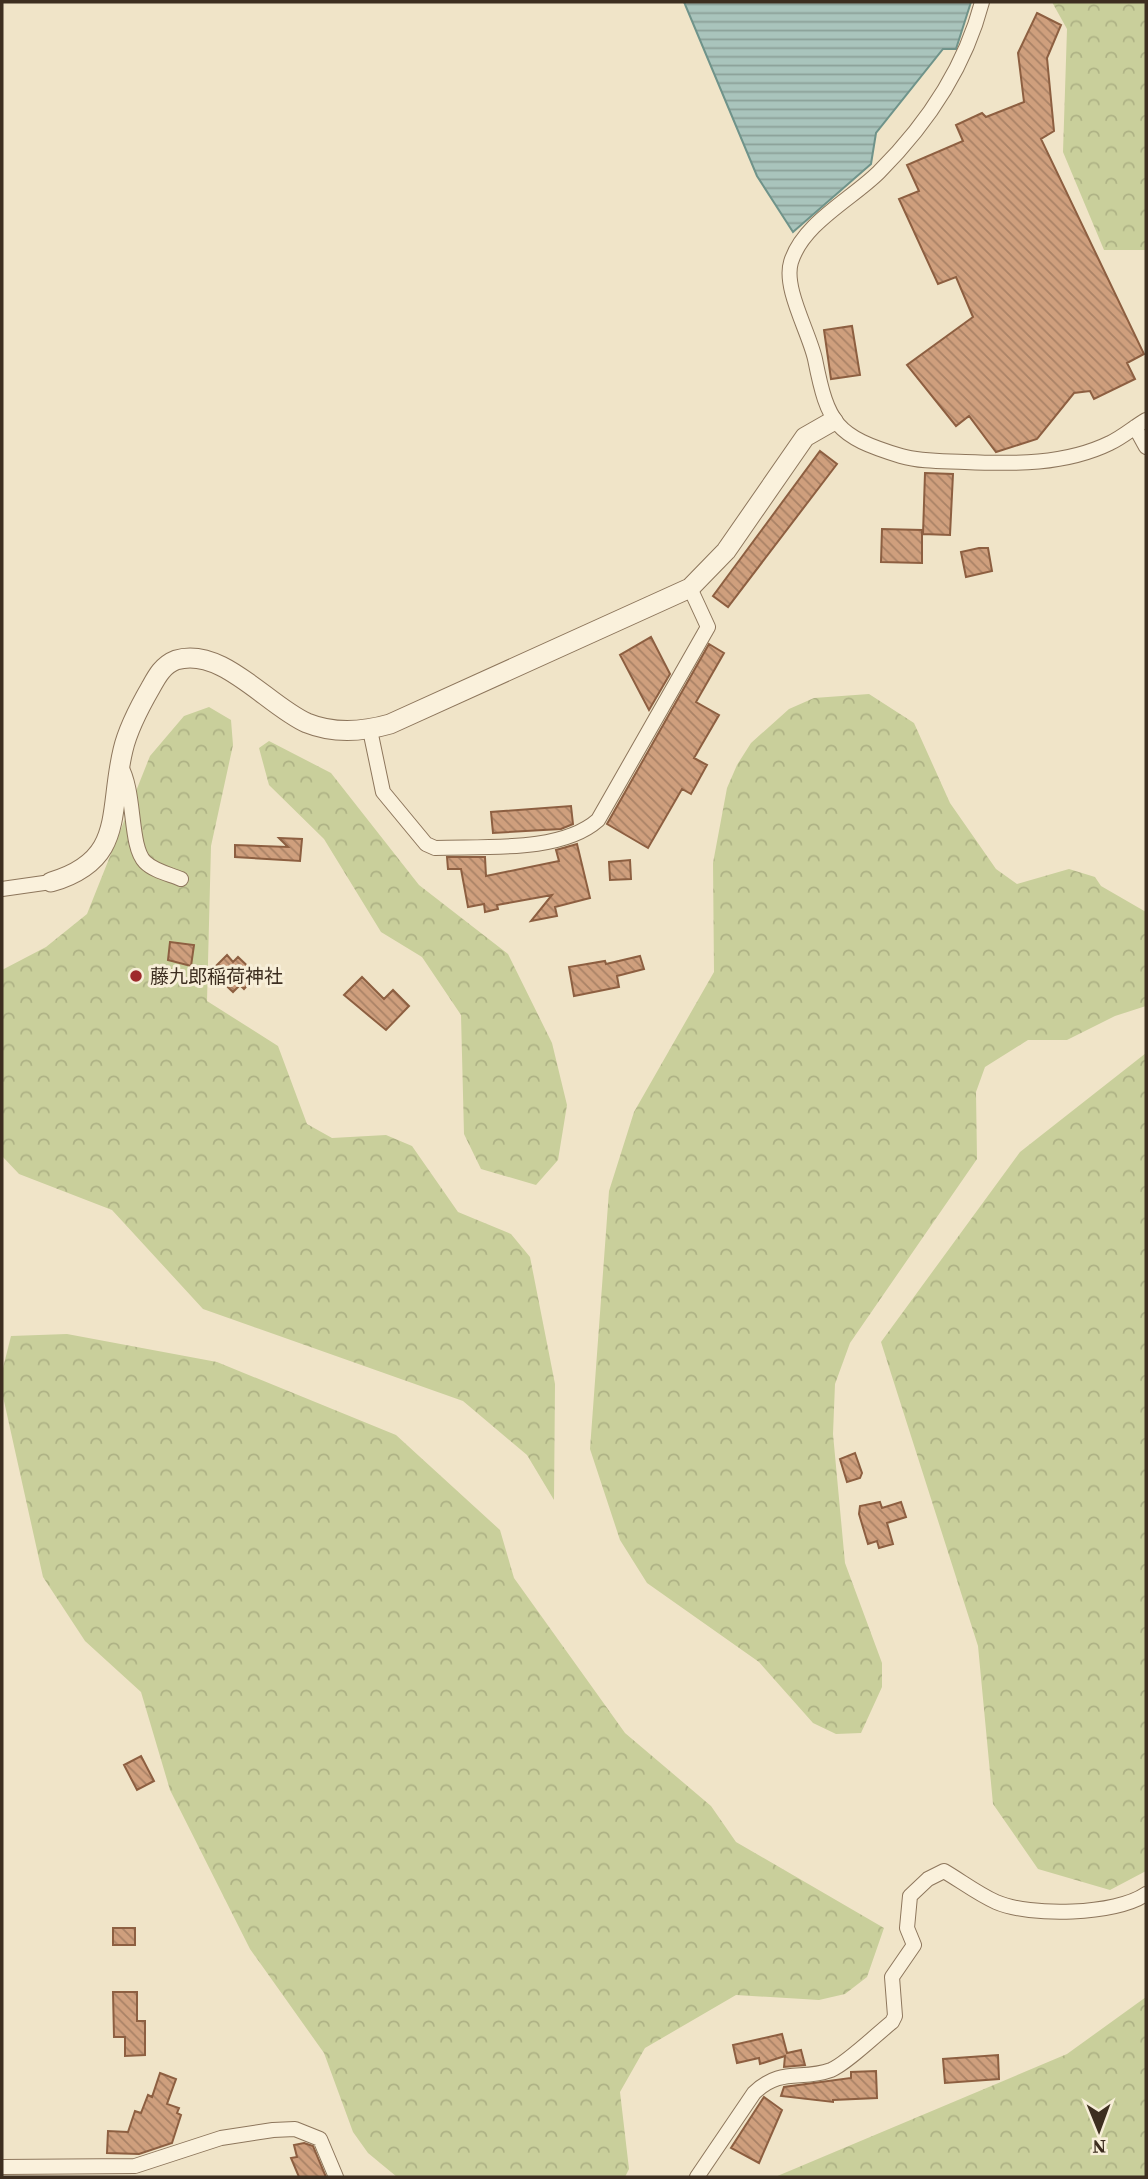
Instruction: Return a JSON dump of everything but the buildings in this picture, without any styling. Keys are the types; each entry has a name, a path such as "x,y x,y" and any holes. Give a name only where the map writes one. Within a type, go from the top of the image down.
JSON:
{"street":[{"path":"982,2 947,88 878,173 813,231 790,264 791,284 832,421 866,446 914,460 1008,463 1058,459 1110,443 1141,424 1146,447"},
{"path":"2,890 51,882 82,870 103,848 123,749 143,701 161,670 175,661 191,659 215,663 306,723 342,730 370,730 390,724 690,588 726,551 805,437 832,421"},
{"path":"370,730 383,792 426,844 435,848 547,843 586,831 598,820 708,627 690,588"},
{"path":"120,765 131,792 138,849 144,861 181,879"},
{"path":"697,2177 754,2093 766,2082 782,2076 831,2069 892,2022 895,2016 892,1977 914,1945 907,1928 910,1896 928,1879 944,1871 998,1903 1033,1911 1086,1910 1133,1902 1146,1894"},
{"path":"2,2167 103,2169 135,2166 221,2138 295,2129 320,2139 336,2177"}],"green space":[{"path":"1052,2 1146,2 1146,250 1104,250 1063,152 1067,29"},
{"path":"869,694 914,723 950,803 996,869 1017,884 1069,869 1095,877 1101,886 1146,912 1146,1006 1115,1016 1067,1040 1028,1040 985,1067 976,1092 977,1159 850,1343 835,1384 833,1434 845,1563 882,1663 882,1687 861,1733 836,1734 813,1723 759,1662 647,1583 620,1540 590,1449 609,1191 634,1112 714,972 713,863 727,788 751,743 789,709 814,698"},
{"path":"209,707 231,720 233,745 211,846 207,1001 278,1046 307,1124 332,1138 386,1135 412,1146 458,1212 511,1234 530,1257 555,1384 554,1500 527,1455 463,1401 203,1309 112,1210 19,1174 2,1156 2,970 46,947 87,914 150,756 184,716"},
{"path":"269,741 331,773 419,885 508,954 552,1043 567,1105 558,1160 536,1185 481,1169 464,1134 461,1015 422,957 381,932 324,839 269,785 259,748"},
{"path":"1146,1053 1146,1871 1110,1890 1038,1869 993,1804 978,1646 881,1342 1020,1152"},
{"path":"67,1334 217,1362 396,1435 500,1530 514,1578 625,1733 711,1806 736,1842 884,1928 867,1977 845,1994 819,2000 736,1995 645,2048 620,2092 629,2169 625,2177 397,2177 368,2153 353,2132 324,2053 250,1949 170,1790 141,1692 85,1641 43,1577 2,1392 2,1372 11,1336"},
{"path":"1146,1997 1146,2177 775,2177 1067,2054"}],"water":[{"path":"684,2 971,2 956,49 943,49 876,133 871,164 793,232 757,176"}],"place":[{"name":"藤九郎稲荷神社","path":"136,976"}]}
